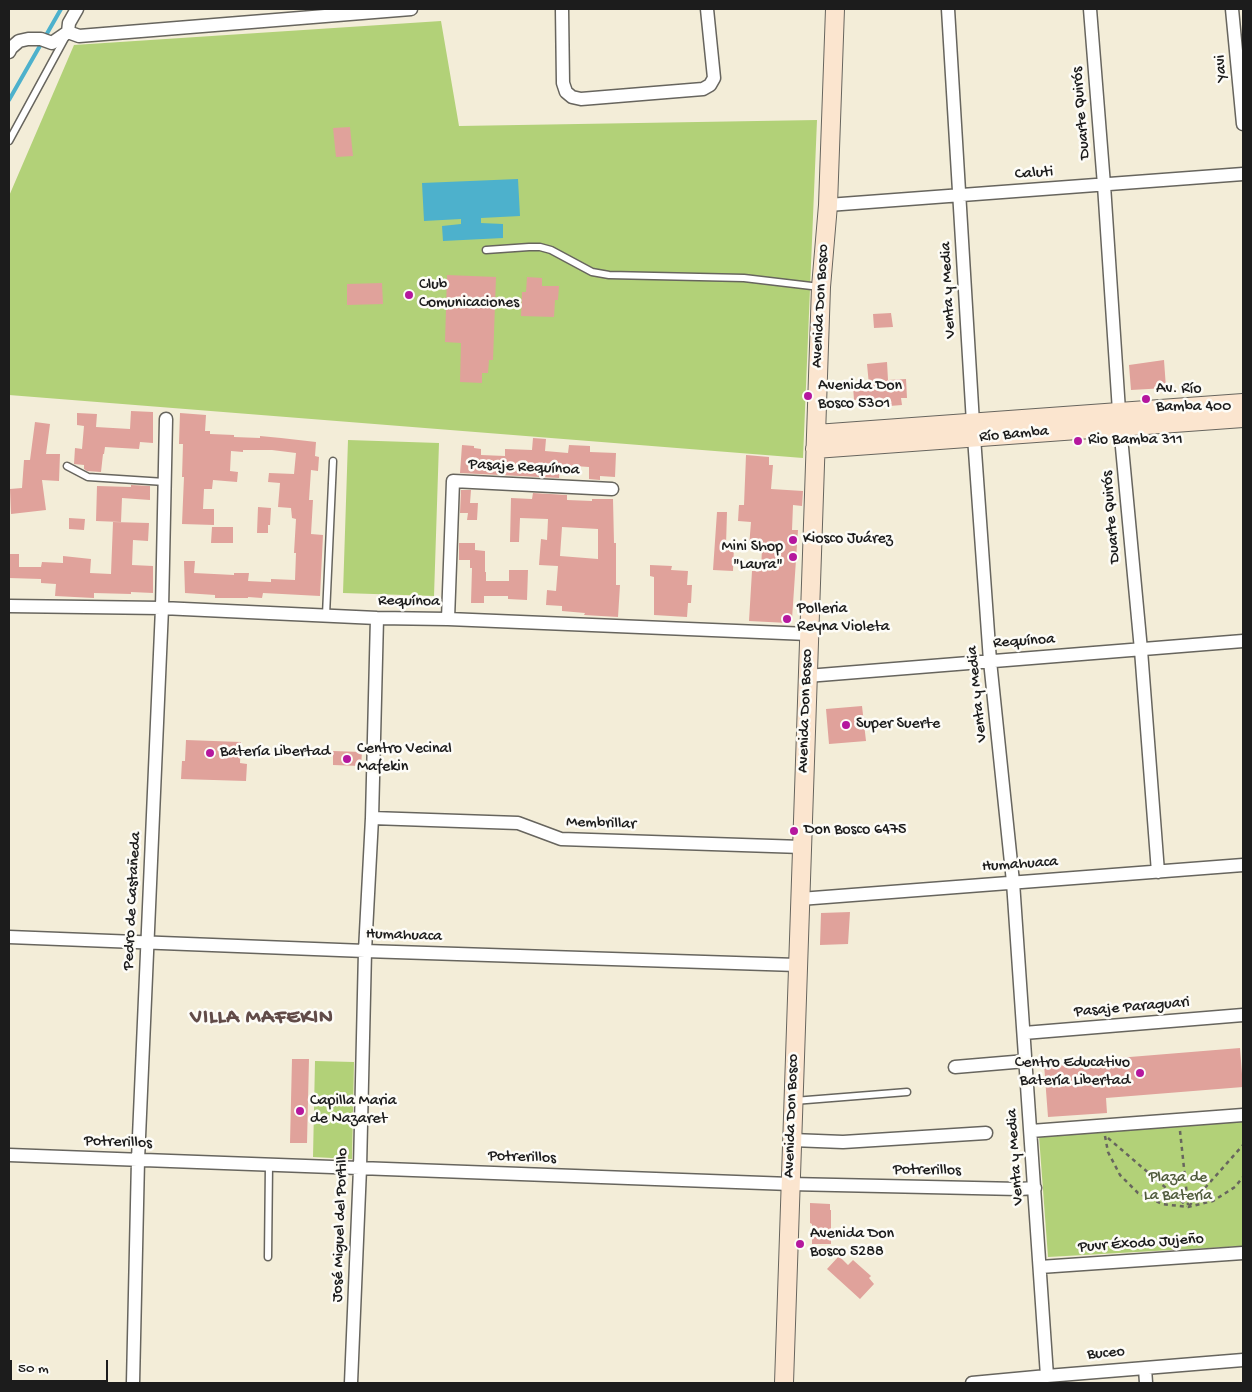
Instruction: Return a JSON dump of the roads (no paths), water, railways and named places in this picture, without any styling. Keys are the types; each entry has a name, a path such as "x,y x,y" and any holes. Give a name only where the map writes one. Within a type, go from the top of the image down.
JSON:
{"main road":[{"name":"Avenida Don Bosco","path":"784,1383 815,442 821,287 828,204 835,9"},
{"name":"Río Bamba","path":"815,442 1120,419 1243,402"},
{"name":"Río Bamba","path":"1120,419 1243,418"}],"street":[{"path":"9,52 20,41 28,39 52,43 68,32 69,23 77,9"},
{"path":"68,32 79,36 412,9"},
{"path":"562,9 563,83 566,92 572,97 581,99 702,89 710,85 714,78 707,9"},
{"name":"Venta y Media","path":"948,9 973,431 990,661 1013,882 1047,1376"},
{"name":"Duarte Quirós","path":"1090,9 1120,419 1141,650 1158,872"},
{"name":"Yavi","path":"1232,9 1243,124"},
{"name":"Caluti","path":"828,204 960,196 1243,174"},
{"name":"Pedro de Castañeda","path":"133,1383 138,1160 162,608 166,419"},
{"name":"Pasaje Requínoa","path":"448,619 453,481 612,489"},
{"name":"Requínoa","path":"9,606 162,608 808,634"},
{"name":"José Miguel del Portillo","path":"351,1383 372,818 377,618"},
{"name":"Requínoa","path":"807,676 1243,641"},
{"name":"Membrillar","path":"372,818 518,823 561,839 802,847"},
{"name":"Humahuaca","path":"800,899 1243,865"},
{"name":"Humahuaca","path":"9,937 798,965"},
{"name":"Pasaje Paraguari","path":"1024,1033 1243,1015"},
{"path":"955,1067 1026,1061"},
{"path":"1031,1131 1243,1115"},
{"path":"792,1140 843,1142 986,1133"},
{"name":"Potrerillos","path":"9,1155 790,1184 1019,1190 1035,1188"},
{"name":"Puvr Éxodo Jujeño","path":"1040,1267 1243,1253"},
{"name":"Buceo","path":"972,1383 1243,1360"},
{"path":"1145,1368 1146,1383"}],"lane":[{"path":"9,141 68,32"},
{"path":"486,250 540,247 552,250 592,272 609,275 744,278 821,287"},
{"path":"326,615 333,461"},
{"path":"67,466 88,477 165,482"},
{"path":"793,1101 907,1092"},
{"path":"268,1257 269,1164"}],"water":[{"path":"518,179 520,216 481,218 481,223 503,224 503,238 443,241 442,226 461,224 461,219 424,221 422,183"}],"waterway":[{"path":"9,100 61,9"}],"place":[{"name":"Club Comunicaciones","path":"409,295"},
{"name":"Avenida Don Bosco 5301","path":"808,396"},
{"name":"Av. Río Bamba 400","path":"1146,399"},
{"name":"Rio Bamba 311","path":"1078,441"},
{"name":"Kiosco Juárez","path":"793,540"},
{"name":"Mini Shop \"Laura\"","path":"793,557"},
{"name":"Polleria Reyna Violeta","path":"787,619"},
{"name":"Super Suerte","path":"846,725"},
{"name":"Batería Libertad","path":"210,753"},
{"name":"Centro Vecinal Mafekin","path":"347,759"},
{"name":"Don Bosco 6475","path":"794,831"},
{"name":"Centro Educativo Batería Libertad","path":"1140,1073"},
{"name":"Capilla Maria de Nazaret","path":"300,1111"},
{"name":"Avenida Don Bosco 5288","path":"800,1244"}],"district":[{"name":"VILLA MAFEKIN","path":"262,1019"}],"park label":[{"name":"Plaza de La Batería","path":"1178,1188"}]}
